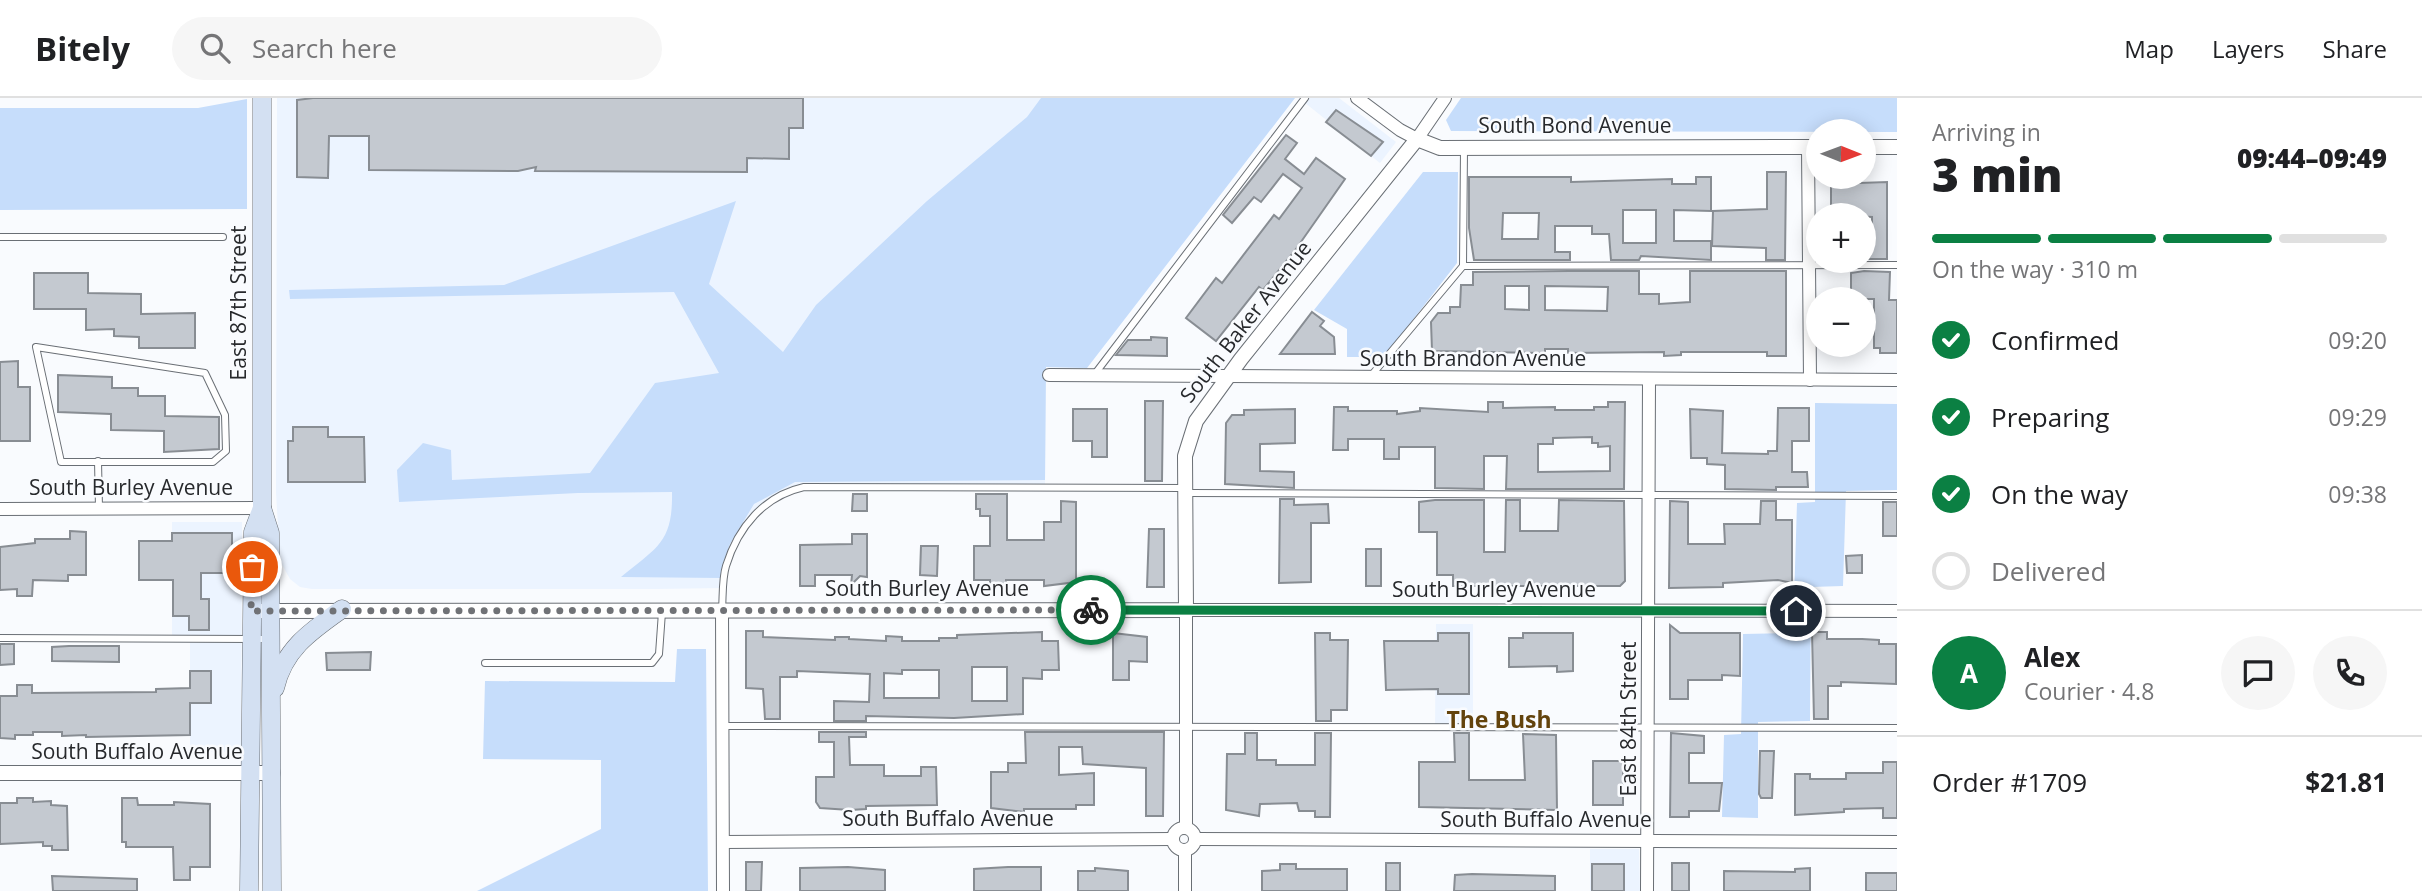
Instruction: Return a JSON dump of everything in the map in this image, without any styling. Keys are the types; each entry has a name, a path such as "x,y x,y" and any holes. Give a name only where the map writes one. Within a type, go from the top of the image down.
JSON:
{"main road":[{"name":"East 87th Street","path":"249,891 251,774 260,639 253,532 262,508 262,98"},
{"path":"273,698 279,669 292,650 312,630 342,610"},
{"name":"East 87th Street","path":"260,639 273,698 272,891"}],"street":[{"name":"South Bond Avenue","path":"1357,98 1399,130 1440,148 1806,147"},
{"name":"South Baker Avenue","path":"1186,610 1185,456 1191,431 1227,376 1418,139 1445,98"},
{"path":"1876,147 1897,147"},
{"path":"1808,273 1810,380"},
{"name":"South Brandon Avenue","path":"1049,375 1897,380"},
{"name":"East 84th Street","path":"1647,891 1649,379"},
{"name":"South Burley Avenue","path":"0,509 262,508"},
{"path":"722,610 723,891"},
{"path":"1185,828 1186,610"},
{"name":"South Burley Avenue","path":"260,611 1897,611"},
{"name":"South Buffalo Avenue","path":"0,772 273,773"},
{"path":"1185,828 1193,833 1195,839 1191,847 1185,850 1177,847 1173,839 1175,832 1185,828"},
{"name":"South Buffalo Avenue","path":"723,842 1173,839"},
{"name":"South Buffalo Avenue","path":"1195,839 1897,842"},
{"path":"1185,850 1185,891"}],"lane":[{"path":"1094,375 1305,98"},
{"path":"1370,377 1463,266 1464,147"},
{"path":"0,237 223,237"},
{"path":"1463,266 1806,265"},
{"path":"1876,265 1897,265"},
{"path":"36,346 205,373 226,415 226,451 213,462 98,461 61,462 36,346"},
{"path":"98,461 99,509"},
{"path":"722,610 725,567 754,514 784,491 804,487 1897,496"},
{"path":"485,663 652,663 659,654 662,610"},
{"path":"0,638 260,639"},
{"path":"722,726 1897,728"}],"shaded area":[{"path":"277,98 1295,98 1087,368 1046,367 1045,488 804,487 784,491 754,514 725,567 724,588 312,589 300,587 290,579 280,561 276,492"},
{"path":"1041,98 1295,98 1087,368 1046,367 1045,480 795,482 754,504 730,544 722,566 721,578 621,577 653,550 666,533 670,523 672,492 578,493 399,502 397,470 423,443 451,450 452,480 590,473 655,383 719,373 674,292 290,299 289,290 504,285 736,201 709,284 783,352 816,305 927,201 1027,117"},
{"path":"1299,98 1339,98 1396,142 1380,163"},
{"path":"1461,98 1897,98 1897,132 1876,132 1876,119 1806,119 1806,132 1451,131 1446,120"},
{"path":"247,99 247,209 0,210 0,108 198,108"},
{"path":"1423,172 1458,172 1457,263 1384,357 1347,357 1347,329 1314,310"},
{"path":"1815,403 1897,404 1897,490 1846,491 1843,586 1811,587 1810,721 1758,722 1758,818 1722,817 1724,735 1741,734 1743,634 1793,633 1797,503 1815,502"},
{"path":"172,522 242,522 241,752 190,752 190,639 172,638"},
{"path":"1436,624 1473,624 1473,727 1435,727"},
{"path":"677,649 706,649 708,891 477,891 601,829 601,760 483,759 485,681 675,682"},
{"path":"1590,849 1639,849 1640,891 1590,891"}],"building":[{"path":"803,98 803,128 789,128 789,159 747,158 747,172 535,171 536,167 518,171 369,170 369,136 329,136 328,178 297,177 297,100"},
{"path":"1336,110 1383,142 1371,156 1326,122"},
{"path":"1286,135 1297,143 1285,159 1304,174 1316,158 1345,179 1296,249 1263,290 1259,287 1216,341 1186,318 1216,278 1222,283 1274,215 1279,219 1302,188 1283,174 1261,202 1254,197 1232,223 1223,215"},
{"path":"1767,172 1786,172 1785,260 1766,260 1766,248 1712,246 1713,211 1767,209"},
{"path":"1469,177 1571,177 1571,182 1672,179 1672,184 1696,184 1696,177 1711,177 1711,211 1674,210 1674,241 1711,241 1711,260 1641,256 1639,260 1611,260 1609,234 1592,234 1592,226 1555,226 1555,252 1570,252 1570,260 1474,260 1469,228","holes":["1623,210 1656,210 1656,243 1623,243","1503,213 1539,213 1538,239 1502,239"]},
{"path":"1876,182 1887,182 1887,259 1876,259 1876,203 1831,203 1831,189 1876,189"},
{"path":"1639,271 1639,294 1659,294 1659,304 1690,302 1690,271 1786,271 1786,356 1767,356 1767,352 1681,352 1681,355 1664,356 1664,352 1568,353 1568,349 1545,349 1545,353 1432,351 1431,322 1438,313 1450,313 1450,307 1460,307 1461,285 1473,285 1473,272","holes":["1505,286 1529,286 1529,310 1505,309","1545,286 1608,287 1607,311 1545,310"]},
{"path":"1890,272 1889,300 1897,300 1897,353 1880,353 1880,348 1876,348 1876,287 1851,287 1851,273"},
{"path":"34,273 88,273 88,293 141,294 141,314 195,313 195,348 139,348 139,337 114,336 114,329 86,330 86,309 34,309"},
{"path":"1312,312 1324,321 1320,326 1334,337 1335,354 1280,354"},
{"path":"1151,337 1167,338 1167,356 1116,355 1128,340 1151,340"},
{"path":"18,361 18,387 30,387 30,441 0,441 0,362"},
{"path":"58,375 112,377 112,388 138,388 138,396 165,396 165,416 219,417 219,449 164,452 164,431 111,430 111,414 58,412"},
{"path":"1145,401 1163,401 1162,481 1145,481"},
{"path":"1488,402 1503,402 1503,408 1555,407 1555,410 1594,410 1594,407 1608,407 1608,402 1625,402 1624,489 1506,489 1507,456 1484,456 1484,489 1435,488 1435,447 1399,447 1399,459 1384,459 1384,439 1348,439 1348,450 1333,450 1334,407 1348,407 1348,411 1397,411 1397,414 1420,411 1420,408 1488,412","holes":["1592,437 1592,443 1598,443 1598,447 1610,446 1610,471 1538,472 1538,444 1553,444 1553,438"]},
{"path":"1778,408 1809,408 1809,441 1792,441 1792,472 1807,472 1808,487 1776,487 1776,490 1725,489 1725,465 1707,464 1707,458 1691,458 1690,409 1723,411 1722,453 1768,454 1768,451 1777,451"},
{"path":"1073,409 1107,409 1107,457 1092,457 1092,441 1073,441"},
{"path":"1295,409 1295,443 1260,444 1260,471 1294,472 1294,488 1225,484 1226,423 1232,415 1244,415 1244,410"},
{"path":"293,427 328,427 328,437 364,437 365,482 288,482 288,441 293,441"},
{"path":"853,494 867,494 867,511 852,511"},
{"path":"976,494 1007,494 1007,540 1044,540 1044,522 1061,522 1061,501 1076,502 1076,582 1044,586 1044,580 1006,580 1006,586 990,586 990,580 974,580 974,546 990,546 990,516 980,516 980,509 976,509"},
{"path":"1280,499 1294,499 1294,505 1328,504 1329,523 1311,523 1311,582 1279,583"},
{"path":"1484,500 1484,552 1505,552 1506,500 1520,500 1520,531 1558,531 1559,500 1624,501 1625,581 1620,586 1453,586 1453,575 1437,575 1437,532 1419,532 1419,502"},
{"path":"1670,501 1688,502 1688,544 1725,544 1724,524 1760,524 1761,501 1776,501 1776,520 1792,520 1792,583 1778,580 1723,583 1723,587 1669,588"},
{"path":"1883,502 1897,502 1897,536 1883,536"},
{"path":"1149,529 1164,529 1164,587 1147,587"},
{"path":"70,531 86,532 86,575 68,575 68,581 33,580 32,596 17,596 17,589 0,590 0,547 35,543 35,539 70,539"},
{"path":"172,533 232,533 232,573 201,573 201,599 209,599 209,630 189,630 189,616 173,616 173,580 139,580 139,541 172,541"},
{"path":"852,534 867,534 867,577 860,576 851,585 852,575 815,575 815,586 800,586 800,545 852,544"},
{"path":"921,546 938,546 937,576 920,575"},
{"path":"1366,549 1381,549 1381,586 1366,586"},
{"path":"1862,555 1862,573 1847,573 1846,556"},
{"path":"1670,625 1680,633 1740,633 1740,676 1722,675 1722,680 1688,680 1688,699 1670,699"},
{"path":"746,631 763,631 763,637 835,640 835,637 849,637 886,641 886,636 902,637 902,641 939,641 939,638 957,638 957,635 1042,632 1042,641 1058,641 1059,670 1042,670 1042,679 1023,678 1023,714 954,718 866,716 866,721 834,721 834,701 869,702 870,674 797,671 797,677 780,677 780,719 765,719 763,689 746,688","holes":["972,667 1007,667 1007,701 972,701","902,670 939,670 939,698 884,698 884,673 902,674"]},
{"path":"1812,632 1827,632 1827,639 1879,640 1879,644 1896,644 1896,684 1841,682 1841,686 1828,686 1828,719 1814,719"},
{"path":"1113,633 1147,637 1147,662 1129,661 1129,680 1113,680"},
{"path":"1315,633 1330,633 1330,640 1348,640 1347,710 1331,710 1331,721 1316,721"},
{"path":"1438,633 1469,633 1469,694 1438,694 1438,689 1386,690 1384,641 1438,641"},
{"path":"1523,633 1573,633 1573,671 1557,672 1557,666 1509,667 1509,638 1523,638"},
{"path":"0,644 14,644 14,664 0,665"},
{"path":"119,646 119,662 52,661 52,647"},
{"path":"371,652 370,670 327,670 326,653"},
{"path":"190,671 211,671 211,703 190,703 190,735 86,737 62,736 62,732 33,732 33,735 15,735 15,739 0,738 0,696 17,696 17,685 32,685 32,693 156,692 156,689 190,688"},
{"path":"819,732 866,732 866,737 849,737 850,765 884,765 884,776 921,776 921,767 936,767 937,805 866,806 866,809 850,810 820,808 816,802 816,777 834,777 834,742 819,742"},
{"path":"1025,732 1164,732 1163,816 1146,816 1146,768 1083,764 1082,747 1059,747 1059,775 1094,773 1094,805 1076,805 1076,809 1024,809 1024,812 991,808 991,772 1008,772 1008,763 1026,763"},
{"path":"1245,733 1257,733 1257,760 1276,760 1276,765 1315,765 1315,733 1331,733 1330,817 1315,817 1315,811 1299,811 1297,803 1260,804 1259,816 1226,810 1227,754 1245,754"},
{"path":"1454,733 1469,733 1469,780 1525,780 1523,734 1556,735 1557,810 1419,807 1419,762 1455,762"},
{"path":"1671,733 1704,736 1704,753 1689,753 1689,783 1722,783 1719,811 1689,811 1689,817 1670,817"},
{"path":"1760,751 1774,751 1772,798 1761,798 1759,794"},
{"path":"1593,761 1623,761 1623,805 1593,805"},
{"path":"1883,762 1897,762 1897,818 1883,818 1883,808 1795,815 1795,774 1810,774 1810,779 1846,779 1846,773 1883,773"},
{"path":"17,798 33,798 33,802 51,801 51,805 67,806 68,850 52,850 52,846 43,846 43,842 0,844 0,803 17,803"},
{"path":"122,798 137,798 138,805 174,805 174,802 210,804 210,867 190,867 190,880 174,880 173,847 126,847 126,842 122,842"},
{"path":"746,862 762,862 761,891 746,891"},
{"path":"1386,863 1400,863 1400,891 1386,891"},
{"path":"1672,863 1689,863 1689,891 1672,891"},
{"path":"1280,864 1296,864 1296,869 1347,869 1347,891 1262,891 1262,871 1280,870"},
{"path":"1592,864 1624,864 1624,891 1592,891"},
{"path":"848,867 885,870 885,891 800,891 800,868"},
{"path":"1041,867 1041,891 974,891 974,869"},
{"path":"1095,868 1128,871 1128,891 1078,891 1078,871 1095,871"},
{"path":"1810,868 1810,891 1724,891 1724,871 1795,872 1795,869"},
{"path":"1866,873 1897,873 1897,891 1866,891"},
{"path":"1455,875 1555,876 1555,891 1454,891"},
{"path":"52,876 137,879 137,891 53,891"}],"way so far":[{"path":"252,567 251,611 1091,610"}],"district":[{"name":"The Bush","path":"1499,720"}],"route":[{"path":"1091,610 1796,611"}]}
